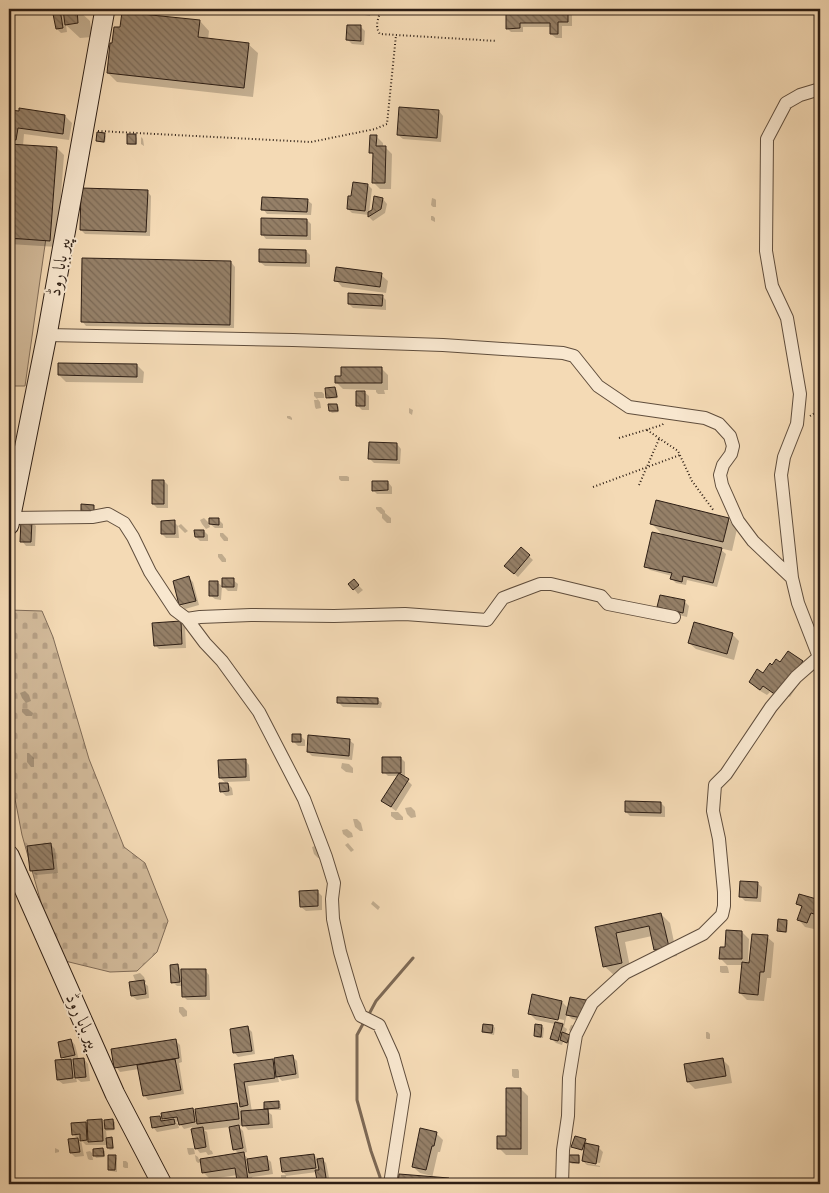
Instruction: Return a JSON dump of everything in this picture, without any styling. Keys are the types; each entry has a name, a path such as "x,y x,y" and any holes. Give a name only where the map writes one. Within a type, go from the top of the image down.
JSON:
{"main road":[{"name":"پیر بابا روڈ","path":"10,522 47,335 105,9"},
{"name":"پیر بابا روڈ","path":"9,855 115,1094 162,1184"}],"street":[{"path":"562,1184 570,1078 576,1036 592,1003 625,972 703,934 722,915 724,892 719,839 713,811 716,785 726,774 771,707 796,677 820,657 798,603 792,578 781,475 784,457 797,424 800,394 788,318 772,286 766,251 767,139 786,103 800,95 820,89"},
{"path":"47,335 443,345 563,353 574,356 598,386 629,407 705,418 719,424 730,436 733,446 720,475 722,485 738,521 753,541 792,578"},
{"path":"10,522 92,517 108,514 124,523 150,572 175,610 187,619 205,643 222,661 259,712 304,799 326,857 334,883 332,899 333,919 340,952 354,1000 361,1016 379,1025 393,1056 404,1094 390,1184"},
{"path":"187,619 251,615 334,616 405,614 487,620 503,598 540,584 551,584 601,596 608,604 674,617"}],"path":[{"path":"381,9 376,27 380,34 497,42"},
{"path":"83,131 311,142 375,128 387,124 396,34"},
{"path":"619,438 662,425 672,413"},
{"path":"647,430 678,451 692,481 714,510"},
{"path":"638,485 659,438"},
{"path":"593,487 680,454"}],"green space":[{"path":"46,238 25,386 9,386 9,239"},
{"path":"9,610 42,611 53,637 89,759 124,847 145,863 168,921 157,952 137,971 110,972 65,961 48,927 22,835 9,768"}],"building":[{"path":"52,9 60,9 63,28 56,29"},
{"path":"63,9 77,9 78,23 65,25"},
{"path":"506,9 568,9 568,22 558,22 558,34 550,34 550,23 520,23 520,28 506,29"},
{"path":"122,12 200,20 198,37 249,43 244,88 107,73 110,43 112,43 114,27 120,27"},
{"path":"347,25 361,25 361,41 346,40"},
{"path":"399,107 439,110 437,138 397,135"},
{"path":"19,108 65,115 63,134 18,128 16,140 9,139 9,110 19,111"},
{"path":"97,132 105,133 104,142 96,141"},
{"path":"127,134 136,134 136,144 127,144"},
{"path":"370,135 377,135 376,146 386,146 385,183 372,183 373,153 369,153"},
{"path":"9,144 57,147 50,241 9,238"},
{"path":"353,182 368,184 365,211 347,209 348,196 351,196"},
{"path":"81,188 148,190 146,232 80,230"},
{"path":"374,196 383,198 381,209 368,217 368,212 372,210"},
{"path":"262,197 308,199 307,212 261,210"},
{"path":"261,218 307,219 307,236 261,235"},
{"path":"259,249 306,250 306,263 259,262"},
{"path":"82,258 231,261 230,325 81,322"},
{"path":"336,267 382,273 380,287 334,281"},
{"path":"348,293 383,295 382,306 348,304"},
{"path":"58,363 137,364 137,377 58,375"},
{"path":"341,367 382,367 382,383 335,383 335,376 341,376"},
{"path":"335,387 337,397 326,398 325,388"},
{"path":"356,391 365,391 365,406 356,406"},
{"path":"328,404 337,404 338,411 329,411"},
{"path":"369,442 397,443 397,460 368,459"},
{"path":"152,480 164,480 164,504 152,504"},
{"path":"372,481 388,481 388,490 372,491"},
{"path":"656,500 729,518 723,542 650,524"},
{"path":"81,504 94,505 94,511 81,511"},
{"path":"209,518 219,518 219,525 209,524"},
{"path":"21,520 32,520 31,542 20,542"},
{"path":"175,520 175,534 161,534 161,521"},
{"path":"194,530 204,530 204,537 195,537"},
{"path":"652,532 722,548 713,583 683,576 682,582 670,579 672,573 644,567"},
{"path":"521,547 530,555 514,574 504,566"},
{"path":"189,576 196,601 179,605 173,581"},
{"path":"222,578 234,578 234,587 222,587"},
{"path":"354,579 359,585 353,590 348,584"},
{"path":"209,581 218,581 218,596 209,596"},
{"path":"660,595 685,600 683,613 657,607"},
{"path":"181,621 182,644 154,646 152,623"},
{"path":"694,622 733,633 727,654 688,643"},
{"path":"788,651 803,661 782,692 776,695 763,686 760,690 749,682 757,669 763,673 770,663 772,665 776,659 780,662"},
{"path":"337,697 378,698 378,704 337,703"},
{"path":"292,734 301,734 301,742 292,742"},
{"path":"308,735 350,739 349,756 307,752"},
{"path":"382,757 401,757 401,773 382,773"},
{"path":"246,759 246,777 219,778 218,760"},
{"path":"399,773 409,779 391,807 381,801"},
{"path":"219,783 228,783 229,791 220,792"},
{"path":"625,801 661,802 661,813 625,812"},
{"path":"51,843 54,869 30,871 27,846"},
{"path":"740,881 758,882 757,898 739,897"},
{"path":"318,890 318,906 300,907 299,891"},
{"path":"799,894 820,900 820,916 811,913 807,923 797,920 802,906 796,904"},
{"path":"661,913 669,947 654,950 649,926 616,933 622,963 603,967 595,927"},
{"path":"778,919 787,920 786,932 777,931"},
{"path":"726,930 742,931 742,959 719,959 720,947 725,947"},
{"path":"752,934 768,935 764,972 760,972 758,995 739,993 742,962 749,963"},
{"path":"178,964 180,982 171,983 170,965"},
{"path":"181,969 206,969 206,996 182,997"},
{"path":"144,980 146,994 131,996 129,982"},
{"path":"532,994 562,1001 558,1020 528,1014"},
{"path":"570,997 586,1000 582,1018 566,1015"},
{"path":"555,1022 563,1024 558,1041 550,1039"},
{"path":"483,1024 493,1025 492,1033 482,1032"},
{"path":"535,1024 542,1025 541,1037 534,1036"},
{"path":"248,1026 252,1051 233,1053 230,1029"},
{"path":"562,1032 570,1035 567,1043 560,1040"},
{"path":"71,1039 75,1055 61,1058 58,1042"},
{"path":"176,1039 179,1058 114,1068 111,1049"},
{"path":"293,1055 296,1074 276,1077 274,1058"},
{"path":"84,1058 86,1077 75,1078 73,1059"},
{"path":"723,1058 726,1076 687,1082 684,1064"},
{"path":"71,1059 73,1078 57,1080 55,1060"},
{"path":"175,1059 181,1090 143,1096 137,1065"},
{"path":"273,1059 275,1078 244,1082 248,1105 240,1107 234,1064"},
{"path":"506,1088 521,1088 521,1149 497,1149 497,1136 506,1136"},
{"path":"279,1101 279,1108 264,1109 264,1102"},
{"path":"237,1103 239,1119 197,1124 195,1109"},
{"path":"193,1108 195,1122 179,1125 177,1117 162,1119 161,1113"},
{"path":"268,1109 269,1124 242,1126 241,1111"},
{"path":"160,1116 161,1121 174,1119 175,1124 152,1128 150,1117"},
{"path":"102,1119 103,1141 88,1142 87,1120"},
{"path":"113,1119 114,1129 105,1129 104,1120"},
{"path":"86,1122 87,1140 80,1141 80,1134 72,1135 71,1123"},
{"path":"239,1125 243,1148 233,1150 229,1127"},
{"path":"203,1127 206,1147 195,1149 191,1129"},
{"path":"420,1128 437,1132 426,1170 412,1167"},
{"path":"575,1136 586,1139 582,1150 571,1147"},
{"path":"112,1137 113,1148 107,1148 106,1138"},
{"path":"78,1138 80,1152 70,1153 68,1139"},
{"path":"585,1143 599,1146 596,1164 582,1161"},
{"path":"103,1148 104,1156 93,1156 93,1149"},
{"path":"244,1152 248,1180 237,1181 235,1168 202,1173 200,1159"},
{"path":"314,1154 316,1168 282,1172 280,1158"},
{"path":"108,1155 116,1155 115,1170 108,1170"},
{"path":"569,1155 579,1155 579,1163 569,1162"},
{"path":"267,1156 269,1170 249,1173 247,1159"},
{"path":"323,1158 326,1178 317,1180 315,1170 319,1170 317,1159"},
{"path":"399,1174 449,1178 449,1184 398,1184"}],"waterway":[{"path":"368,1016 376,1001 413,958"},
{"path":"364,1022 357,1035 357,1100 380,1177 380,1184"}]}
